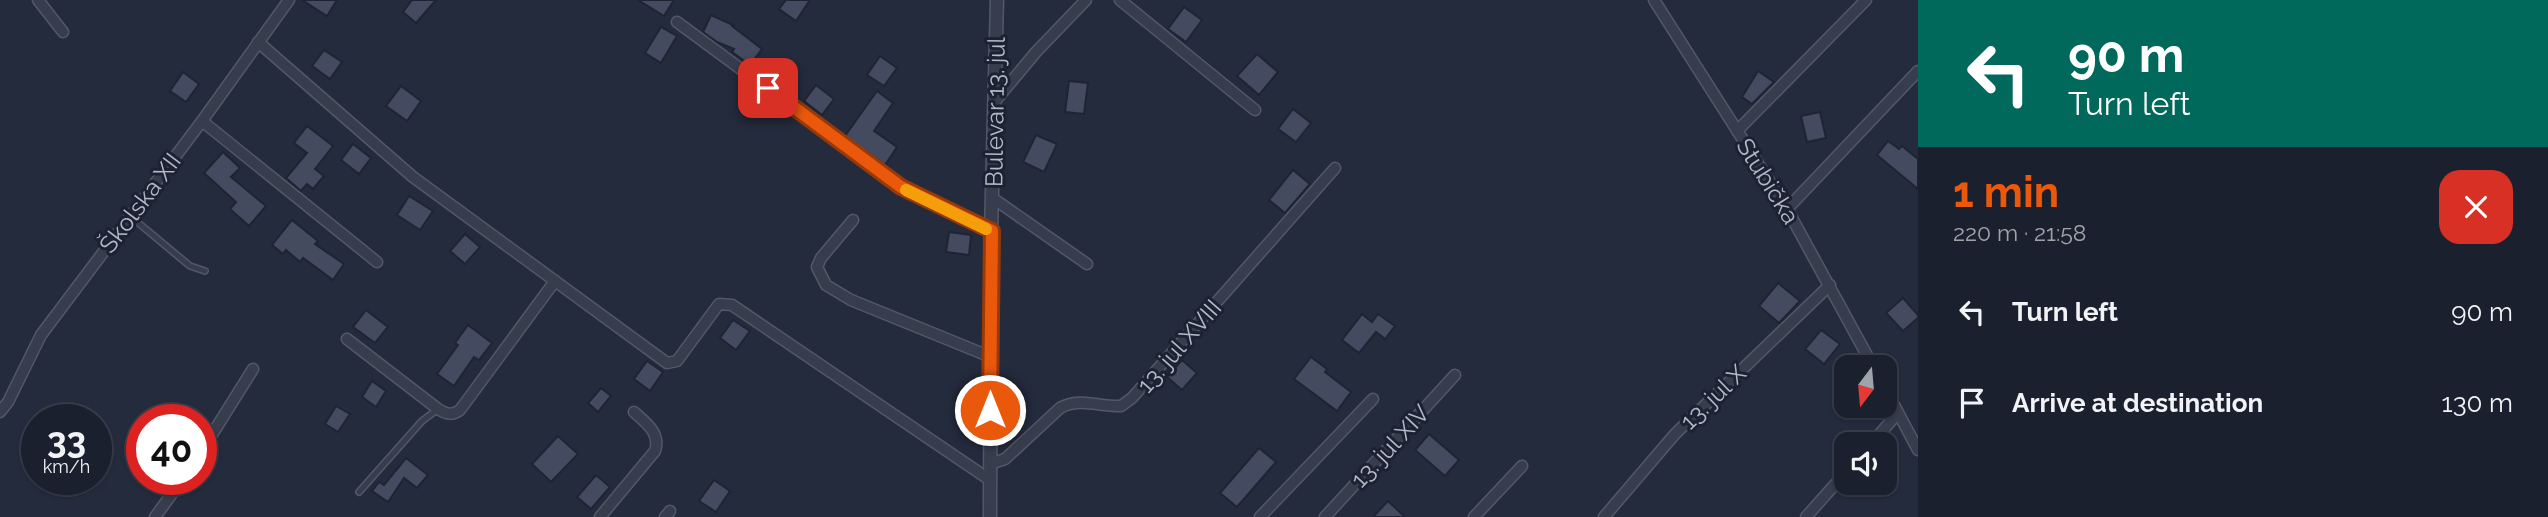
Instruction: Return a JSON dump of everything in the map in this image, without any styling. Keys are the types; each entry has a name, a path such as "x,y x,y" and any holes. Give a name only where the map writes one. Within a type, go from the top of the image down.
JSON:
{"street":[{"path":"38,0 63,32"},
{"name":"Školska XII","path":"0,412 8,402 41,335 289,0"},
{"name":"Bulevar 13. jul","path":"990,517 997,0"},
{"path":"996,100 1036,52 1086,0"},
{"path":"1120,0 1255,110"},
{"name":"Stubička","path":"1654,0 1787,209 1867,355"},
{"path":"1737,131 1866,0"},
{"path":"677,22 901,187 992,231"},
{"path":"258,42 413,177 667,363 677,361 719,304 732,305 990,480"},
{"path":"1787,209 1918,71"},
{"path":"202,121 377,262"},
{"name":"13. jul XVIII","path":"990,464 1005,459 1060,408 1069,403 1077,401 1121,407 1132,398 1335,168"},
{"path":"994,199 1087,264"},
{"path":"853,220 821,258 817,267 827,285 851,300 991,356"},
{"path":"347,339 438,409 454,414 460,410 555,281"},
{"name":"13. jul X","path":"1604,517 1675,434 1830,285"},
{"path":"217,426 253,369"},
{"name":"13. jul XIV","path":"1325,517 1455,375"},
{"path":"1260,517 1373,399"},
{"path":"600,517 655,451 657,443 653,431 634,412"},
{"path":"1881,432 1898,413 1918,450"},
{"path":"1474,517 1522,466"},
{"path":"1806,517 1834,486"},
{"path":"155,517 170,495"}],"lane":[{"path":"130,216 190,266 205,271"},
{"path":"359,492 422,421 438,409"}],"building":[{"path":"302,0 337,0 327,16"},
{"path":"412,0 436,0 416,23 403,12"},
{"path":"638,0 674,0 664,16"},
{"path":"786,0 810,0 796,21 779,9"},
{"path":"1184,7 1202,20 1186,42 1168,29"},
{"path":"711,15 733,25 762,49 750,65 732,52 734,49 703,32"},
{"path":"661,27 677,36 661,63 645,53"},
{"path":"324,50 342,62 330,79 312,66"},
{"path":"1257,54 1278,72 1259,95 1237,76"},
{"path":"880,56 897,68 884,86 867,75"},
{"path":"1758,71 1774,82 1752,104 1742,97"},
{"path":"183,72 199,84 186,102 170,91"},
{"path":"1069,81 1088,83 1084,114 1065,112"},
{"path":"816,85 834,99 822,115 804,101"},
{"path":"401,86 421,101 407,121 386,106"},
{"path":"877,91 893,103 874,131 897,147 885,165 845,136"},
{"path":"1293,109 1311,123 1296,142 1278,129"},
{"path":"1820,112 1826,138 1807,142 1801,116"},
{"path":"307,126 333,146 315,169 324,176 313,189 307,184 301,191 286,178 307,153 294,143"},
{"path":"1036,135 1057,144 1044,172 1023,162"},
{"path":"1888,141 1899,149 1902,146 1918,159 1918,189 1877,155"},
{"path":"353,144 371,158 359,174 341,160"},
{"path":"223,152 240,168 231,177 266,206 249,226 230,209 236,202 204,173"},
{"path":"1293,170 1310,184 1285,213 1269,200"},
{"path":"409,196 433,211 420,230 397,215"},
{"path":"292,220 318,241 315,244 344,264 333,280 303,258 300,262 286,250 283,254 272,245"},
{"path":"949,232 971,235 969,255 946,252"},
{"path":"465,234 480,247 465,264 450,251"},
{"path":"1778,283 1800,301 1779,323 1759,306"},
{"path":"1903,298 1918,318 1903,331 1886,313"},
{"path":"366,310 388,327 375,343 353,327"},
{"path":"1362,314 1372,322 1378,314 1395,326 1385,339 1376,332 1359,353 1342,340"},
{"path":"733,320 750,331 736,350 720,338"},
{"path":"468,325 492,343 479,360 474,357 454,386 437,374 458,345 455,343"},
{"path":"1821,330 1840,344 1824,364 1805,349"},
{"path":"1311,357 1351,392 1337,411 1294,379"},
{"path":"1182,360 1197,373 1182,390 1167,377"},
{"path":"647,361 663,372 650,391 634,379"},
{"path":"372,381 386,391 376,407 362,397"},
{"path":"601,388 611,396 598,412 588,403"},
{"path":"336,406 350,414 338,432 325,424"},
{"path":"1429,434 1459,460 1445,476 1415,450"},
{"path":"558,436 578,454 551,482 532,464"},
{"path":"1259,448 1276,462 1237,507 1220,493"},
{"path":"406,458 428,475 417,488 404,478 388,502 372,491 379,482 384,485"},
{"path":"596,475 610,487 591,509 577,497"},
{"path":"714,480 730,491 716,512 699,501"},
{"path":"1388,501 1405,517 1373,517"}],"slow traffic":[{"path":"906,190 986,229"}],"route":[{"path":"768,88 901,187 927,202 992,231 990,410"}]}
